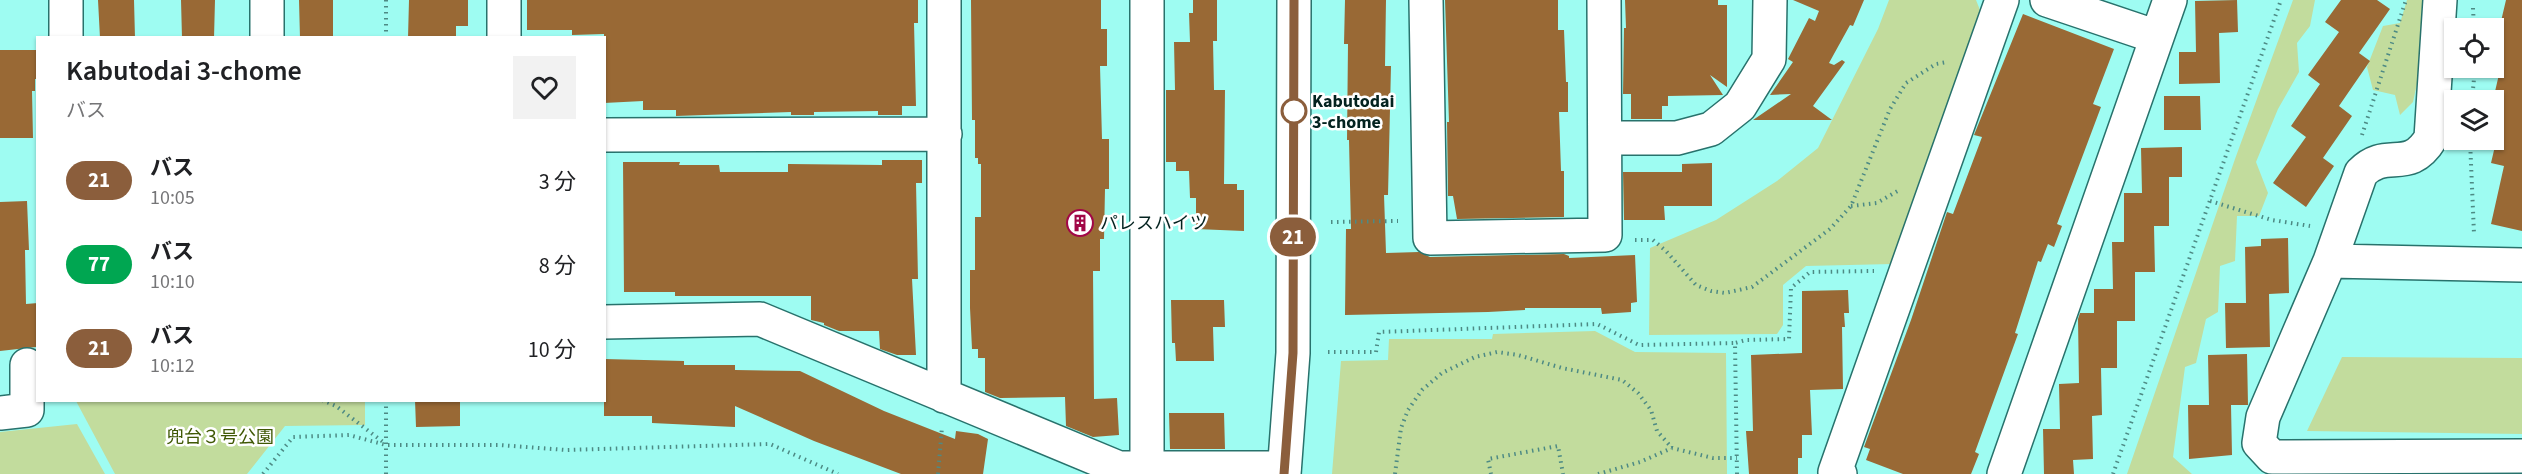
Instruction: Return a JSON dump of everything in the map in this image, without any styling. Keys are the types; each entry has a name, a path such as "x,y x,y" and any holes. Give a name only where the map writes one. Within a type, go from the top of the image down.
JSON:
{"street":[{"path":"66,0 66,36"},
{"path":"267,0 267,36"},
{"path":"504,0 504,36"},
{"path":"944,0 944,396"},
{"path":"1147,0 1147,468"},
{"path":"606,322 760,319 1119,468 1284,471 1293,353 1294,0"},
{"path":"1426,0 1430,238 1605,235 1604,0"},
{"path":"1605,138 1677,138 1711,129 1740,106 1769,59 1770,0"},
{"path":"1840,474 1835,472 2002,0"},
{"path":"2047,0 2157,37"},
{"path":"2004,474 2170,0"},
{"path":"2440,0 2431,138 2423,151 2410,159 2370,164 2361,174 2330,261 2263,417 2259,443 2272,457 2522,456"},
{"path":"606,135 945,134"},
{"path":"2330,261 2522,265"},
{"path":"0,413 27,410 22,365"}],"path":[{"path":"386,0 386,36"},
{"path":"2113,474 2281,0"},
{"path":"2370,164 2361,137 2406,0"},
{"path":"2473,0 2474,18"},
{"path":"1605,235 1622,240 1653,240 1696,285 1710,291 1739,291 1752,287 1830,229 1851,206 1890,109 1906,83 1936,64 1954,60 1987,41"},
{"path":"2470,150 2476,264"},
{"path":"1851,206 1877,203 1906,186 1933,191"},
{"path":"2210,201 2272,220 2341,231"},
{"path":"1331,222 1429,221"},
{"path":"1328,352 1376,352 1379,332 1586,324 1597,324 1639,345 1735,343 1746,340 1789,339 1791,288 1810,272 1905,271"},
{"path":"1735,343 1737,474"},
{"path":"1395,474 1401,428 1408,410 1422,390 1442,373 1475,357 1497,352 1622,380 1638,393 1652,410 1657,431 1672,448 1713,458 1737,458"},
{"path":"938,474 944,396"},
{"path":"327,402 336,406 386,444"},
{"path":"386,474 387,402"},
{"path":"263,474 293,437 349,435 386,444 499,445 566,450 770,444 838,474"},
{"path":"1491,474 1488,459 1558,446 1563,474"},
{"path":"1598,474 1640,462 1672,448"}],"green space":[{"path":"1889,0 1976,0 1980,10 1892,264 1806,266 1783,285 1783,325 1777,334 1649,335 1650,248 1716,220 1777,181 1818,148 1878,29"},
{"path":"2293,0 2315,0 2310,26 2297,43 2299,72 2278,109 2256,162 2268,193 2259,216 2237,216 2235,261 2220,266 2218,312 2206,319 2196,363 2185,367 2173,457 2192,474 2127,474 2235,159"},
{"path":"2407,0 2426,0 2420,33 2420,70 2413,102 2400,115 2395,95 2373,90 2367,67 2383,26 2400,23"},
{"path":"1595,331 1635,352 1726,353 1727,474 1332,474 1341,361 1388,360 1389,339 1492,339 1493,334"},
{"path":"2342,357 2522,358 2522,434 2307,431"},
{"name":"兜台３号公園","path":"77,402 365,402 365,425 285,426 247,474 115,474"},
{"path":"77,424 105,474 0,474 0,432"}],"building":[{"path":"98,0 134,0 135,36 100,36"},
{"path":"181,0 215,0 214,36 182,36"},
{"path":"299,0 333,0 333,36 300,36"},
{"path":"409,0 468,0 468,26 456,26 456,36 408,36"},
{"path":"527,0 918,0 918,23 914,23 916,106 902,106 902,115 878,115 878,111 814,112 814,115 791,115 791,112 676,116 676,110 643,110 643,101 606,103 606,36 604,34 572,35 572,30 527,30"},
{"path":"971,0 1101,0 1101,29 1107,29 1107,66 1100,66 1102,139 1109,139 1109,189 1105,189 1104,239 1100,239 1100,271 1093,271 1094,399 1117,398 1119,435 1093,437 1066,426 1065,397 1000,398 985,392 985,358 978,358 978,349 972,349 970,308 970,270 975,270 975,217 981,217 981,164 978,164 978,158 975,158 975,120 972,120"},
{"path":"1193,0 1217,0 1217,41 1213,41 1214,90 1225,90 1224,184 1237,184 1237,190 1244,190 1244,231 1196,229 1196,198 1190,198 1189,171 1176,171 1176,162 1166,162 1166,90 1175,90 1174,42 1190,42 1189,13 1193,13"},
{"path":"1345,0 1386,0 1385,66 1391,66 1388,195 1384,195 1386,253 1419,252 1430,257 1564,254 1569,258 1635,255 1637,302 1631,303 1631,312 1602,314 1601,308 1525,308 1525,310 1488,312 1345,315 1346,229 1351,229 1349,140 1347,140 1348,44 1344,44"},
{"path":"1445,0 1558,0 1558,30 1564,30 1566,82 1568,82 1568,112 1559,112 1561,171 1564,171 1564,217 1457,219 1453,196 1448,196 1447,122 1449,122"},
{"path":"1625,0 1718,0 1718,5 1727,5 1727,87 1710,75 1723,95 1668,96 1668,106 1662,106 1662,119 1631,119 1631,94 1623,94"},
{"path":"1793,0 1864,0 1853,26 1850,25 1829,63 1834,65 1842,60 1845,62 1813,106 1832,120 1753,120 1791,94 1770,95 1793,62 1788,59 1809,18 1815,21 1819,11"},
{"path":"2237,0 2238,32 2219,33 2220,83 2179,84 2179,52 2196,52 2195,1"},
{"path":"2341,0 2377,0 2390,9 2359,53 2370,61 2339,106 2352,116 2323,158 2334,166 2306,207 2273,183 2306,137 2291,126 2320,84 2308,75 2339,32 2325,22"},
{"path":"2506,0 2522,0 2522,231 2491,224 2504,166 2491,163 2494,150 2504,150 2504,90 2495,90 2498,78 2504,78 2504,18 2502,18"},
{"path":"2023,14 2114,49 2093,104 2101,107 2057,224 2062,226 2054,247 2048,244 2041,262 2038,261 2015,333 2018,334 1975,452 1979,454 1971,474 1903,474 1866,460 1870,449 1864,447 1911,320 1947,212 1953,214 1982,137 1974,135"},
{"path":"0,50 36,50 35,91 32,91 33,138 0,138"},
{"path":"2164,96 2200,96 2201,130 2164,130"},
{"path":"2182,147 2182,177 2169,177 2169,226 2154,226 2155,272 2135,272 2135,321 2117,321 2117,368 2101,368 2102,415 2092,416 2093,459 2073,460 2074,474 2044,474 2043,429 2060,429 2059,384 2079,383 2078,319 2080,313 2094,313 2094,289 2113,289 2112,242 2124,242 2124,193 2142,193 2141,148"},
{"path":"882,160 922,160 922,183 916,183 918,279 912,279 916,355 897,355 880,349 879,331 839,331 824,323 811,320 811,296 675,296 675,292 624,292 623,162 719,165 720,172 788,172 788,164 882,165"},
{"path":"1712,163 1712,206 1664,206 1665,220 1624,220 1623,172 1682,172 1682,164"},
{"path":"27,201 29,250 25,250 26,304 36,303 36,347 0,351 0,202"},
{"path":"2288,238 2289,293 2269,294 2270,347 2226,348 2225,303 2246,303 2245,247 2261,246 2261,239"},
{"path":"1848,290 1849,313 1844,313 1845,327 1842,327 1843,389 1810,390 1812,435 1802,435 1802,458 1798,458 1798,474 1749,474 1746,431 1753,431 1751,355 1802,353 1802,291"},
{"path":"1171,300 1224,300 1225,327 1213,327 1214,361 1176,361 1175,343 1172,343"},
{"path":"2247,354 2248,405 2231,405 2232,455 2189,459 2188,405 2209,405 2208,355"},
{"path":"606,359 684,361 684,365 735,365 735,370 800,371 884,411 955,439 956,431 978,434 988,439 983,474 901,474 814,441 735,406 735,427 652,423 652,416 604,416"},
{"path":"415,402 460,402 460,426 416,427"},
{"path":"1169,413 1224,413 1225,449 1170,449"}],"bus line":[{"name":"21","path":"1284,474 1293,353 1294,0"}],"place":[{"name":"Kabutodai 3-chome","path":"1294,111"},
{"name":"パレスハイツ","path":"1080,223"}]}
